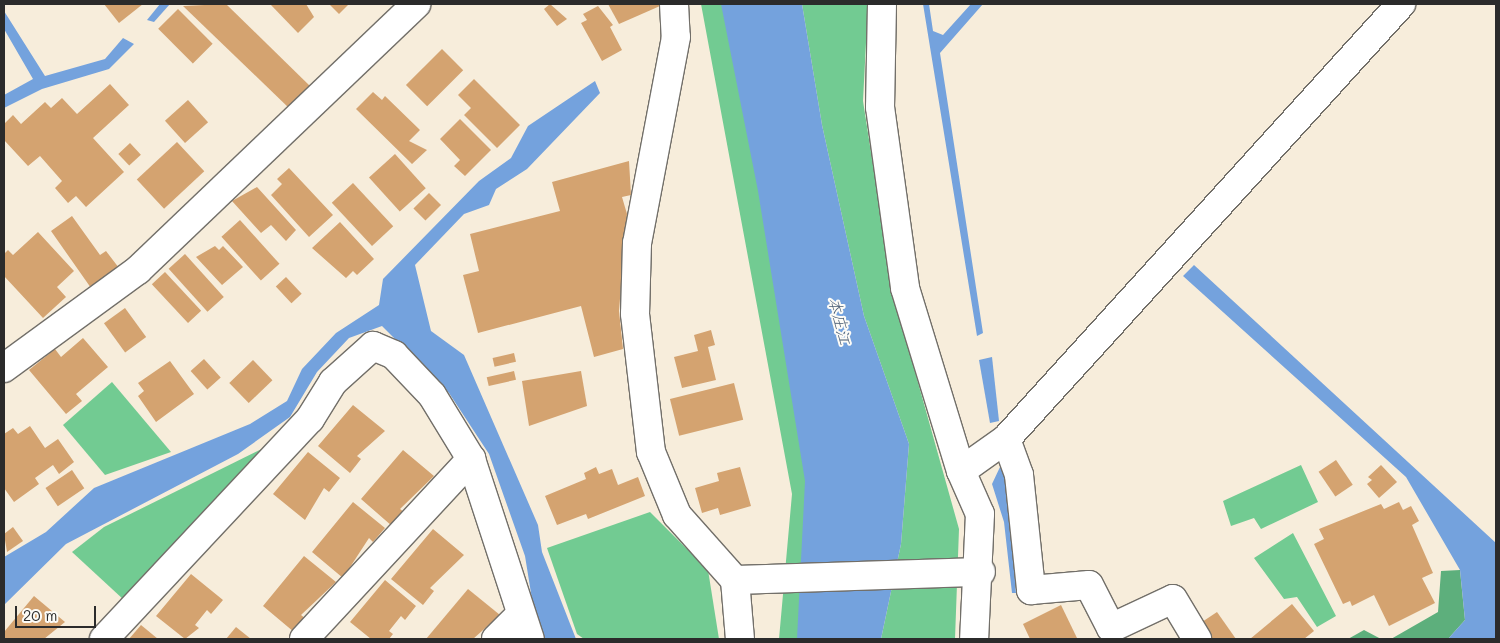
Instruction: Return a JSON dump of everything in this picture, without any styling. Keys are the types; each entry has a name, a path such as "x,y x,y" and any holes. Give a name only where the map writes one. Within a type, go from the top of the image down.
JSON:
{"street":[{"path":"4,368 138,270 416,4"},
{"path":"674,4 676,37 637,243 635,314 651,452 677,515 747,580 981,572"},
{"path":"882,4 880,107 905,288 961,471 980,514 981,572 974,639"},
{"path":"961,471 1006,439 1401,4"},
{"path":"104,639 310,419 332,382 374,346 394,355 432,395 471,459 507,561 520,614 530,639"},
{"path":"1006,439 1019,475 1031,590 1089,585 1102,634 1173,599 1197,639"},
{"path":"304,639 471,459"},
{"path":"740,639 747,580"},
{"path":"496,639 520,614"}],"green space":[{"path":"701,4 734,4 829,447 815,639 779,639 792,494"},
{"path":"802,4 868,4 863,101 893,293 959,529 955,639 881,639 901,544 909,444 864,316 822,125"},
{"path":"112,382 171,452 105,475 63,425"},
{"path":"280,440 124,600 72,552 104,527"},
{"path":"1301,465 1318,502 1261,529 1254,518 1231,526 1223,501"},
{"path":"650,512 708,570 719,639 584,639 577,634 547,548"},
{"path":"1293,533 1336,616 1317,627 1297,597 1284,599 1254,558"},
{"path":"1460,570 1465,620 1448,639 1391,639 1438,612 1441,571"},
{"path":"1364,630 1381,639 1348,639"}],"water":[{"path":"160,4 170,4 154,22 147,20"},
{"name":"本庄江","path":"721,4 802,4 822,125 864,316 909,444 901,544 881,639 797,639 805,481 758,191"},
{"path":"923,4 929,4 933,31 943,35 971,4 983,4 940,53 983,333 977,336"},
{"path":"4,11 45,76 105,59 123,38 134,44 109,69 42,89 4,108 4,95 33,79 4,29"},
{"path":"595,81 600,93 527,169 496,189 489,205 464,214 415,265 431,331 464,355 538,525 542,552 576,639 544,639 536,624 525,556 489,454 449,393 382,326 349,338 317,372 290,417 238,454 66,544 4,605 4,557 46,532 94,488 250,424 287,401 302,369 336,333 379,305 383,279 479,181 511,158 528,126"},
{"path":"1194,265 1496,543 1496,639 1448,639 1465,620 1460,570 1406,477 1183,276"},
{"path":"992,357 999,421 990,423 979,360"},
{"path":"1000,467 1006,469 1016,593 1012,593 1004,522 992,484"}],"building":[{"path":"104,4 143,4 119,23"},
{"path":"226,4 312,88 291,110 183,6"},
{"path":"270,4 306,4 314,17 298,33"},
{"path":"329,4 349,4 339,14"},
{"path":"550,4 567,19 557,26 544,9"},
{"path":"608,4 660,4 660,6 619,24"},
{"path":"598,6 613,25 610,27 622,50 602,61 581,23 587,20 583,14"},
{"path":"178,9 213,44 193,63 158,29"},
{"path":"442,49 463,70 427,106 406,85"},
{"path":"474,79 520,125 497,148 464,115 471,108 458,95"},
{"path":"110,84 129,105 93,138 124,172 86,207 76,196 68,203 55,188 62,181 40,156 28,166 4,140 4,124 13,115 21,124 45,102 51,108 62,98 77,114"},
{"path":"373,92 382,100 385,96 420,130 409,141 427,150 412,164 356,109"},
{"path":"188,100 208,122 185,143 165,121"},
{"path":"460,119 491,150 465,176 454,166 460,160 440,139"},
{"path":"177,142 204,171 164,209 137,180"},
{"path":"130,143 141,155 129,166 118,154"},
{"path":"395,154 426,188 400,212 369,177"},
{"path":"629,161 631,195 622,197 627,214 619,311 623,349 594,357 581,306 478,333 463,275 479,271 470,234 560,211 552,182"},
{"path":"289,168 333,215 309,237 271,195 282,184 277,179"},
{"path":"353,183 393,226 372,246 332,203"},
{"path":"257,187 296,230 286,241 271,225 261,233 232,201"},
{"path":"429,193 441,205 425,221 413,209"},
{"path":"72,216 100,255 106,251 119,268 91,288 51,231"},
{"path":"240,220 279,264 261,281 221,237"},
{"path":"340,222 374,259 357,275 353,271 346,278 312,248"},
{"path":"38,232 74,271 57,287 66,297 43,318 4,276 4,254 8,250 13,255"},
{"path":"215,246 219,250 223,246 243,267 222,285 196,257"},
{"path":"185,254 224,297 207,312 169,269"},
{"path":"165,272 201,311 188,323 152,284"},
{"path":"286,277 302,294 291,303 276,287"},
{"path":"125,308 146,337 125,352 104,323"},
{"path":"711,330 715,345 708,347 716,380 682,388 674,357 698,351 694,335"},
{"path":"83,338 108,367 76,394 82,401 66,414 29,370 55,349 61,357"},
{"path":"514,353 516,362 495,367 493,358"},
{"path":"204,359 221,378 207,390 191,371"},
{"path":"253,360 272,380 249,403 229,383"},
{"path":"170,361 194,394 156,422 138,396 144,391 138,383"},
{"path":"514,371 516,380 489,386 487,377"},
{"path":"581,371 587,406 529,426 522,381"},
{"path":"734,383 743,420 679,436 670,399"},
{"path":"353,405 385,431 357,456 361,459 350,473 318,446"},
{"path":"30,426 45,448 58,439 74,462 59,474 53,465 35,478 39,484 14,502 4,488 4,434 13,428 18,434"},
{"path":"403,450 434,476 400,509 404,512 392,526 361,499"},
{"path":"308,452 340,478 329,492 324,488 305,520 273,494"},
{"path":"1336,460 1353,485 1335,497 1319,472"},
{"path":"1381,465 1397,482 1379,498 1367,484 1372,480 1368,477"},
{"path":"596,467 599,474 612,469 618,485 638,477 645,496 588,519 586,514 557,525 545,496 586,479 584,473"},
{"path":"740,467 751,506 720,515 718,508 702,513 695,488 719,481 717,473"},
{"path":"72,470 84,488 58,506 45,488"},
{"path":"353,502 385,528 373,542 369,538 343,578 312,552"},
{"path":"1399,502 1403,510 1411,506 1419,521 1412,525 1433,573 1422,578 1435,603 1389,626 1374,595 1352,606 1350,601 1343,604 1314,544 1324,539 1319,529 1381,504 1384,509"},
{"path":"13,527 23,541 7,552 4,534"},
{"path":"433,529 464,555 430,588 434,591 423,605 391,579"},
{"path":"304,556 336,582 301,615 306,619 294,632 263,606"},
{"path":"191,574 223,600 211,614 207,610 195,625 199,628 185,639 156,616"},
{"path":"385,580 416,606 405,620 401,616 389,631 393,634 389,639 371,639 350,622"},
{"path":"468,589 500,615 473,639 426,639"},
{"path":"34,596 65,622 44,639 4,639 4,632"},
{"path":"1292,604 1314,631 1304,639 1250,639"},
{"path":"1061,605 1077,638 1030,639 1023,624"},
{"path":"1217,612 1236,639 1209,639 1199,624"},
{"path":"141,625 158,639 129,639"},
{"path":"236,627 251,639 226,639"}]}
